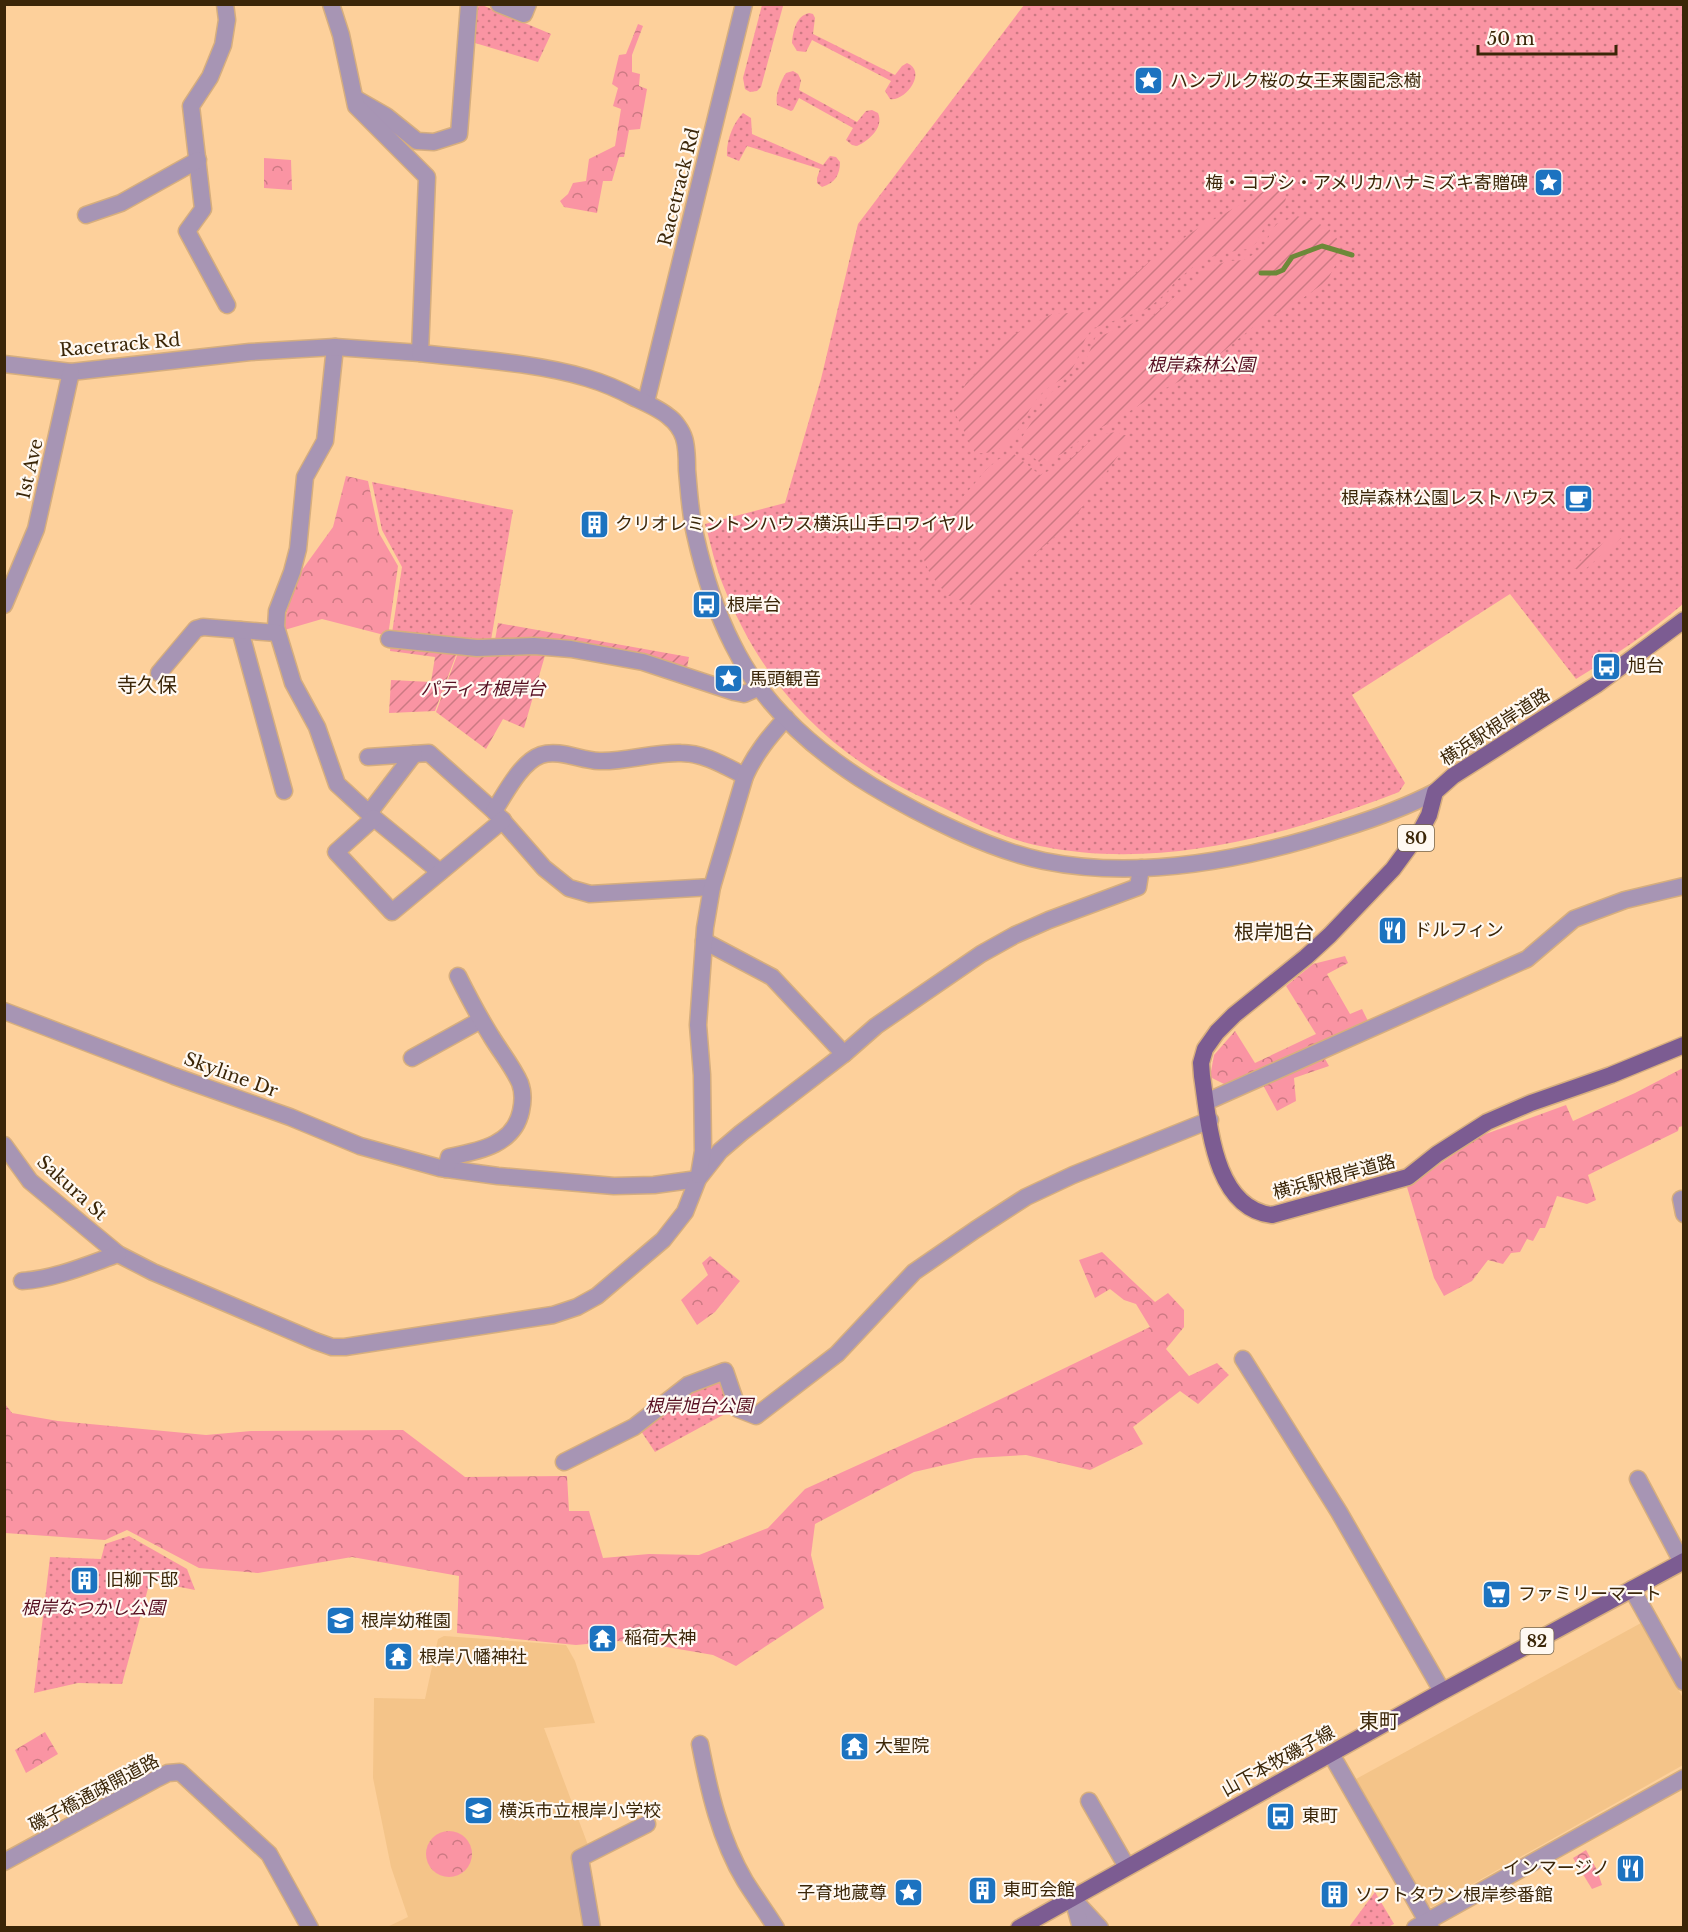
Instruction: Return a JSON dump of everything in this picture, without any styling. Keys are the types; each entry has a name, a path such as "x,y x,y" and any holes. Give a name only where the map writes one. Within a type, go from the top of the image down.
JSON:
{"main road":[{"name":"横浜駅根岸道路","path":"1683,620 1596,686 1477,760 1453,776 1435,792 1429,815 1420,832 1393,869 1306,957 1234,1015 1217,1032 1205,1049 1201,1063 1206,1102 1224,1180 1251,1209 1261,1214 1272,1215 1408,1177 1437,1154 1487,1122 1530,1103 1621,1071 1683,1045"},
{"name":"山下本牧磯子線","path":"1019,1928 1443,1691 1683,1562"}],"street":[{"path":"225,4 227,20 224,45 210,77 191,106 202,209 187,231 227,305"},
{"path":"331,4 341,35 356,106 427,177 420,352"},
{"path":"354,97 386,116 417,141 434,142 459,134 469,4"},
{"path":"499,4 524,14 528,4"},
{"name":"Racetrack Rd","path":"646,402 744,4"},
{"path":"86,215 121,203 198,160"},
{"path":"335,347 325,441 305,477 298,549 277,611 277,633 293,683 317,727 337,784 440,872"},
{"name":"Racetrack Rd","path":"4,364 71,372 250,352 335,347 420,352 558,371 587,378 646,402 671,417 684,436 692,521 701,558 732,644 760,687 807,740 846,770 896,801 1010,852 1045,861 1114,869 1196,863 1298,843 1381,816 1435,792"},
{"name":"1st Ave","path":"4,605 36,529 71,372"},
{"path":"159,674 196,629 203,627 277,633"},
{"path":"240,630 284,791"},
{"path":"389,639 477,648 534,646 571,649 643,662 734,692 744,694 760,687"},
{"path":"698,1179 703,1151 702,1075 698,1025 704,941 712,887 745,776 767,739 786,718"},
{"path":"368,756 429,753 498,815 544,868 569,888 590,894 712,887"},
{"path":"414,754 372,815 336,852 392,912 440,872 498,815 526,764 541,755 558,753 580,759 602,761 682,753 710,759 745,776"},
{"path":"698,1179 710,1162 741,1133 844,1054 876,1026 990,949 1049,920 1138,887 1141,868"},
{"path":"1206,1102 1527,959 1574,919 1625,900 1683,886"},
{"path":"704,941 772,977 844,1054"},
{"path":"446,1169 449,1157 483,1150 501,1141 513,1130 520,1117 522,1105 519,1083 481,1020 458,975"},
{"name":"Skyline Dr","path":"4,1011 174,1076 290,1117 360,1146 446,1169 614,1186 654,1185 698,1179"},
{"path":"412,1058 481,1020"},
{"path":"564,1462 634,1426 688,1384 725,1371 738,1409 756,1416 837,1354 914,1272 975,1230 1026,1197 1073,1175 1210,1120"},
{"name":"Sakura St","path":"4,1145 30,1181 118,1254 153,1272 332,1347 345,1347 553,1315 577,1307 597,1296 663,1240 685,1212 698,1179"},
{"path":"22,1281 68,1272 118,1254"},
{"path":"1242,1359 1339,1512 1443,1691"},
{"path":"1638,1479 1683,1562"},
{"path":"1632,1589 1683,1682"},
{"path":"700,1744 706,1778 723,1835 744,1880 776,1928"},
{"path":"1331,1754 1424,1925 1683,1778"},
{"name":"磯子橋通疎開道路","path":"4,1862 158,1778 168,1773 180,1772 269,1854 310,1928"},
{"path":"1089,1801 1127,1867"},
{"path":"592,1928 580,1858 647,1824"},
{"path":"1073,1899 1081,1928"},
{"path":"1073,1899 1100,1928"}],"shaded area":[{"path":"1641,1623 1683,1698 1683,1765 1432,1907 1426,1905 1356,1779"},
{"name":"横浜市立根岸小学校","path":"444,1636 566,1645 575,1661 595,1723 544,1728 588,1845 588,1927 387,1927 408,1917 391,1867 373,1778 374,1698 425,1699 438,1639"}],"green space":[{"path":"482,5 551,34 538,62 475,43 475,8"},
{"path":"762,5 783,6 761,87 757,91 750,92 745,89 743,78"},
{"name":"根岸森林公園","path":"1024,5 1683,5 1683,604 1604,662 1576,679 1510,594 1352,695 1405,783 1399,792 1313,822 1268,835 1223,844 1177,851 1131,854 1086,853 1040,846 1010,838 891,782 829,738 779,685 758,655 723,585 705,524 785,503 821,379 858,224"},
{"path":"809,13 815,18 813,34 895,75 907,63 913,67 915,79 912,86 902,96 890,99 885,91 891,81 812,40 806,52 797,51 792,43 794,29 801,17"},
{"path":"638,24 643,26 632,55 632,72 640,74 639,86 647,89 640,129 629,130 624,157 619,157 612,181 603,181 597,213 564,207 560,201 568,194 573,183 586,181 589,159 615,146 621,109 613,106 618,88 612,84 619,55 626,54"},
{"path":"793,71 801,80 799,90 857,122 866,111 872,110 878,113 879,123 875,132 857,146 852,145 846,140 853,128 799,98 791,111 777,105 777,93 782,80 786,73"},
{"path":"743,113 751,118 752,134 823,165 830,156 836,157 840,162 836,178 822,187 817,183 820,169 747,146 739,161 727,156 731,133"},
{"path":"264,158 291,160 292,190 264,188"},
{"path":"1275,185 1280,187 1286,197 1285,203 1267,222 1256,243 1248,249 1223,253 1200,261 1149,308 1094,328 1086,337 1072,369 1035,401 1009,442 989,452 975,453 951,405 966,383 1011,336 1052,314 1087,312 1109,297 1150,261 1197,229"},
{"path":"1297,216 1329,229 1338,240 1339,258 1327,281 1293,305 1257,324 1198,372 1166,388 1119,418 1085,436 1065,452 1042,464 1023,450 1019,442 1049,394 1074,378 1084,365 1095,338 1154,315 1209,267 1229,261 1244,260 1261,250 1276,224"},
{"path":"1115,432 1131,437 1071,523 974,606 947,595 930,574 919,548 987,469 999,459 1014,454 1040,475 1067,462 1096,436"},
{"path":"346,476 368,481 379,533 398,566 388,636 322,619 281,631 302,570 333,527"},
{"path":"372,482 513,510 491,640 476,643 392,633 402,567 382,530"},
{"path":"1618,532 1621,538 1582,572 1572,567"},
{"path":"498,623 689,657 686,673 495,640"},
{"path":"391,640 458,650 435,711 389,713 391,680 431,682 435,657 390,651"},
{"name":"パティオ根岸台","path":"459,650 546,652 524,728 503,719 486,749 436,712"},
{"path":"1345,956 1348,963 1327,974 1350,1014 1362,1009 1368,1021 1226,1085 1210,1077 1214,1055 1235,1031 1255,1063 1316,1034 1286,986 1313,964"},
{"path":"1324,1057 1329,1066 1294,1078 1296,1101 1277,1111 1263,1085"},
{"path":"1683,1068 1683,1126 1679,1127 1678,1131 1588,1175 1596,1200 1587,1204 1557,1196 1545,1228 1540,1228 1533,1241 1527,1239 1520,1252 1511,1253 1503,1264 1488,1260 1472,1281 1444,1296 1434,1278 1407,1187 1480,1136 1566,1105 1573,1121"},
{"path":"1102,1252 1155,1302 1168,1293 1184,1310 1184,1327 1166,1349 1189,1376 1217,1363 1229,1375 1198,1404 1180,1391 1133,1427 1143,1444 1090,1470 1026,1455 975,1458 914,1472 815,1524 811,1555 824,1608 736,1666 713,1655 619,1641 576,1645 457,1633 459,1576 352,1557 258,1573 199,1568 127,1530 105,1540 5,1533 5,1404 12,1413 58,1421 206,1435 251,1431 403,1430 465,1477 567,1476 569,1511 589,1511 603,1558 649,1554 699,1555 768,1528 805,1489 953,1422 1150,1327 1136,1304 1124,1300 1110,1289 1095,1298 1079,1260"},
{"path":"710,1256 740,1281 715,1312 697,1325 681,1300 708,1275 702,1263"},
{"name":"根岸旭台公園","path":"723,1376 734,1409 655,1452 639,1428 690,1388"},
{"name":"根岸なつかし公園","path":"129,1536 187,1569 195,1590 150,1581 122,1684 78,1683 34,1693 50,1557 101,1559 105,1544"},
{"path":"45,1732 58,1754 26,1773 15,1750"},
{"path":"449,1831 465,1838 472,1854 465,1870 449,1877 433,1870 426,1854 433,1838"},
{"path":"1586,1850 1602,1885 1592,1889 1573,1858"},
{"path":"1375,1892 1394,1924 1388,1927 1349,1927"}],"waterway":[{"path":"1261,273 1276,273 1283,270 1292,257 1322,246 1352,255"}],"place":[{"name":"ハンブルク桜の女王来園記念樹","path":"1149,81"},
{"name":"梅・コブシ・アメリカハナミズキ寄贈碑","path":"1549,183"},
{"name":"根岸森林公園レストハウス","path":"1578,498"},
{"name":"クリオレミントンハウス横浜山手ロワイヤル","path":"594,524"},
{"name":"根岸台","path":"706,605"},
{"name":"旭台","path":"1607,666"},
{"name":"馬頭観音","path":"728,679"},
{"name":"ドルフィン","path":"1393,930"},
{"name":"旧柳下邸","path":"85,1580"},
{"name":"ファミリーマート","path":"1497,1594"},
{"name":"根岸幼稚園","path":"340,1621"},
{"name":"稲荷大神","path":"603,1638"},
{"name":"根岸八幡神社","path":"398,1657"},
{"name":"大聖院","path":"854,1746"},
{"name":"横浜市立根岸小学校","path":"478,1811"},
{"name":"東町","path":"1281,1816"},
{"name":"インマージノ","path":"1631,1868"},
{"name":"東町会館","path":"982,1890"},
{"name":"子育地蔵尊","path":"908,1893"},
{"name":"ソフトタウン根岸参番館","path":"1334,1895"}],"district":[{"name":"寺久保","path":"147,685"},
{"name":"根岸旭台","path":"1274,932"},
{"name":"東町","path":"1379,1721"}]}
